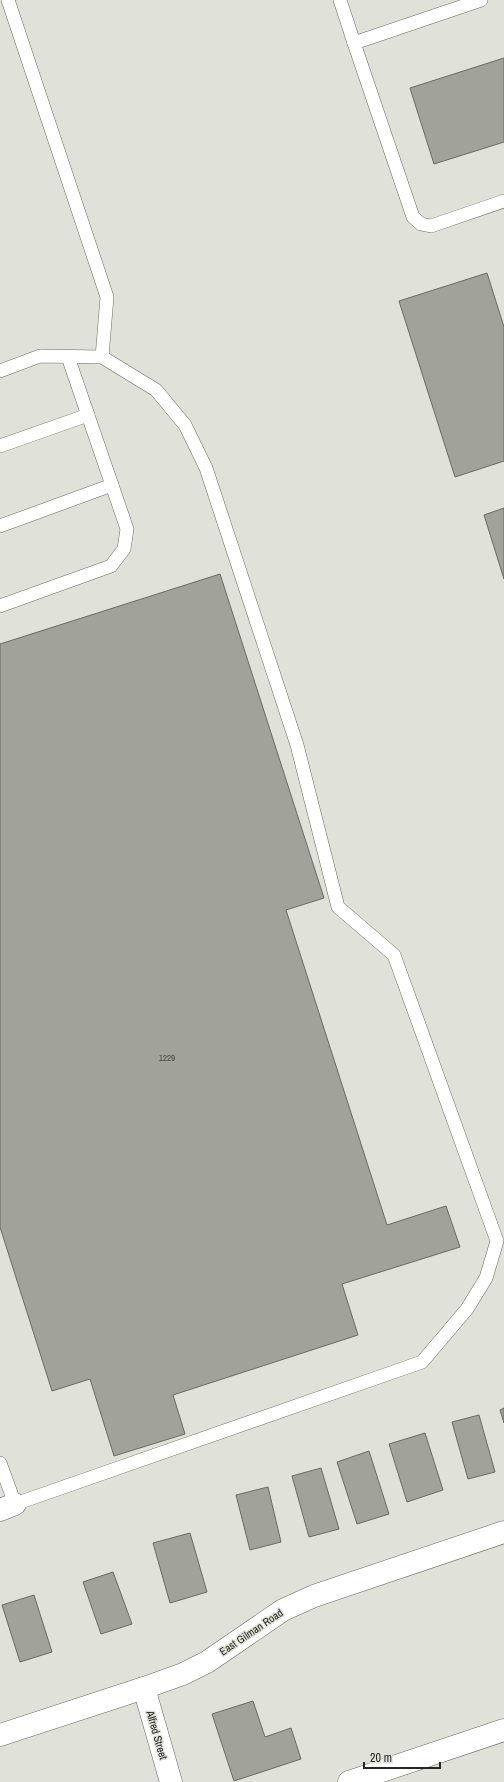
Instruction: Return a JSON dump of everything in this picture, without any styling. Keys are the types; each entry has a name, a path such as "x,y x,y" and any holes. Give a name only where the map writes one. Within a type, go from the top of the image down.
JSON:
{"street":[{"name":"East Gilman Road","path":"0,1734 183,1674 207,1662 283,1610 314,1596 504,1532"},
{"name":"Alfred Street","path":"144,1688 171,1782"},
{"path":"349,1782 504,1730"}],"lane":[{"path":"8,0 107,297 102,357"},
{"path":"340,0 413,217 421,224 431,226 504,201"},
{"path":"354,43 481,0"},
{"path":"0,371 40,356 102,357 156,390 185,425 206,468 297,745 338,907 394,955 497,1241 486,1278 467,1309 422,1362 8,1507 0,1462"},
{"path":"0,606 111,566 124,549 127,529 68,356"},
{"path":"0,446 88,415"},
{"path":"0,526 112,485"}],"building":[{"path":"504,58 504,142 434,164 410,88"},
{"path":"487,273 504,327 504,461 455,477 399,301"},
{"path":"504,508 504,579 484,515"},
{"path":"220,574 324,898 286,910 387,1225 446,1206 460,1247 342,1284 358,1335 173,1395 185,1434 114,1456 90,1379 52,1391 0,1227 0,644"},
{"path":"504,1408 504,1423 500,1410"},
{"path":"479,1415 495,1472 468,1479 452,1422"},
{"path":"425,1433 443,1490 407,1502 389,1444"},
{"path":"369,1451 389,1514 357,1524 337,1462"},
{"path":"321,1468 339,1529 309,1537 292,1476"},
{"path":"268,1487 281,1542 250,1550 236,1495"},
{"path":"190,1533 207,1592 170,1603 153,1543"},
{"path":"113,1572 132,1624 101,1634 83,1582"},
{"path":"34,1595 52,1652 20,1662 2,1605"},
{"path":"253,1701 265,1737 291,1728 301,1759 234,1781 212,1714"}]}
